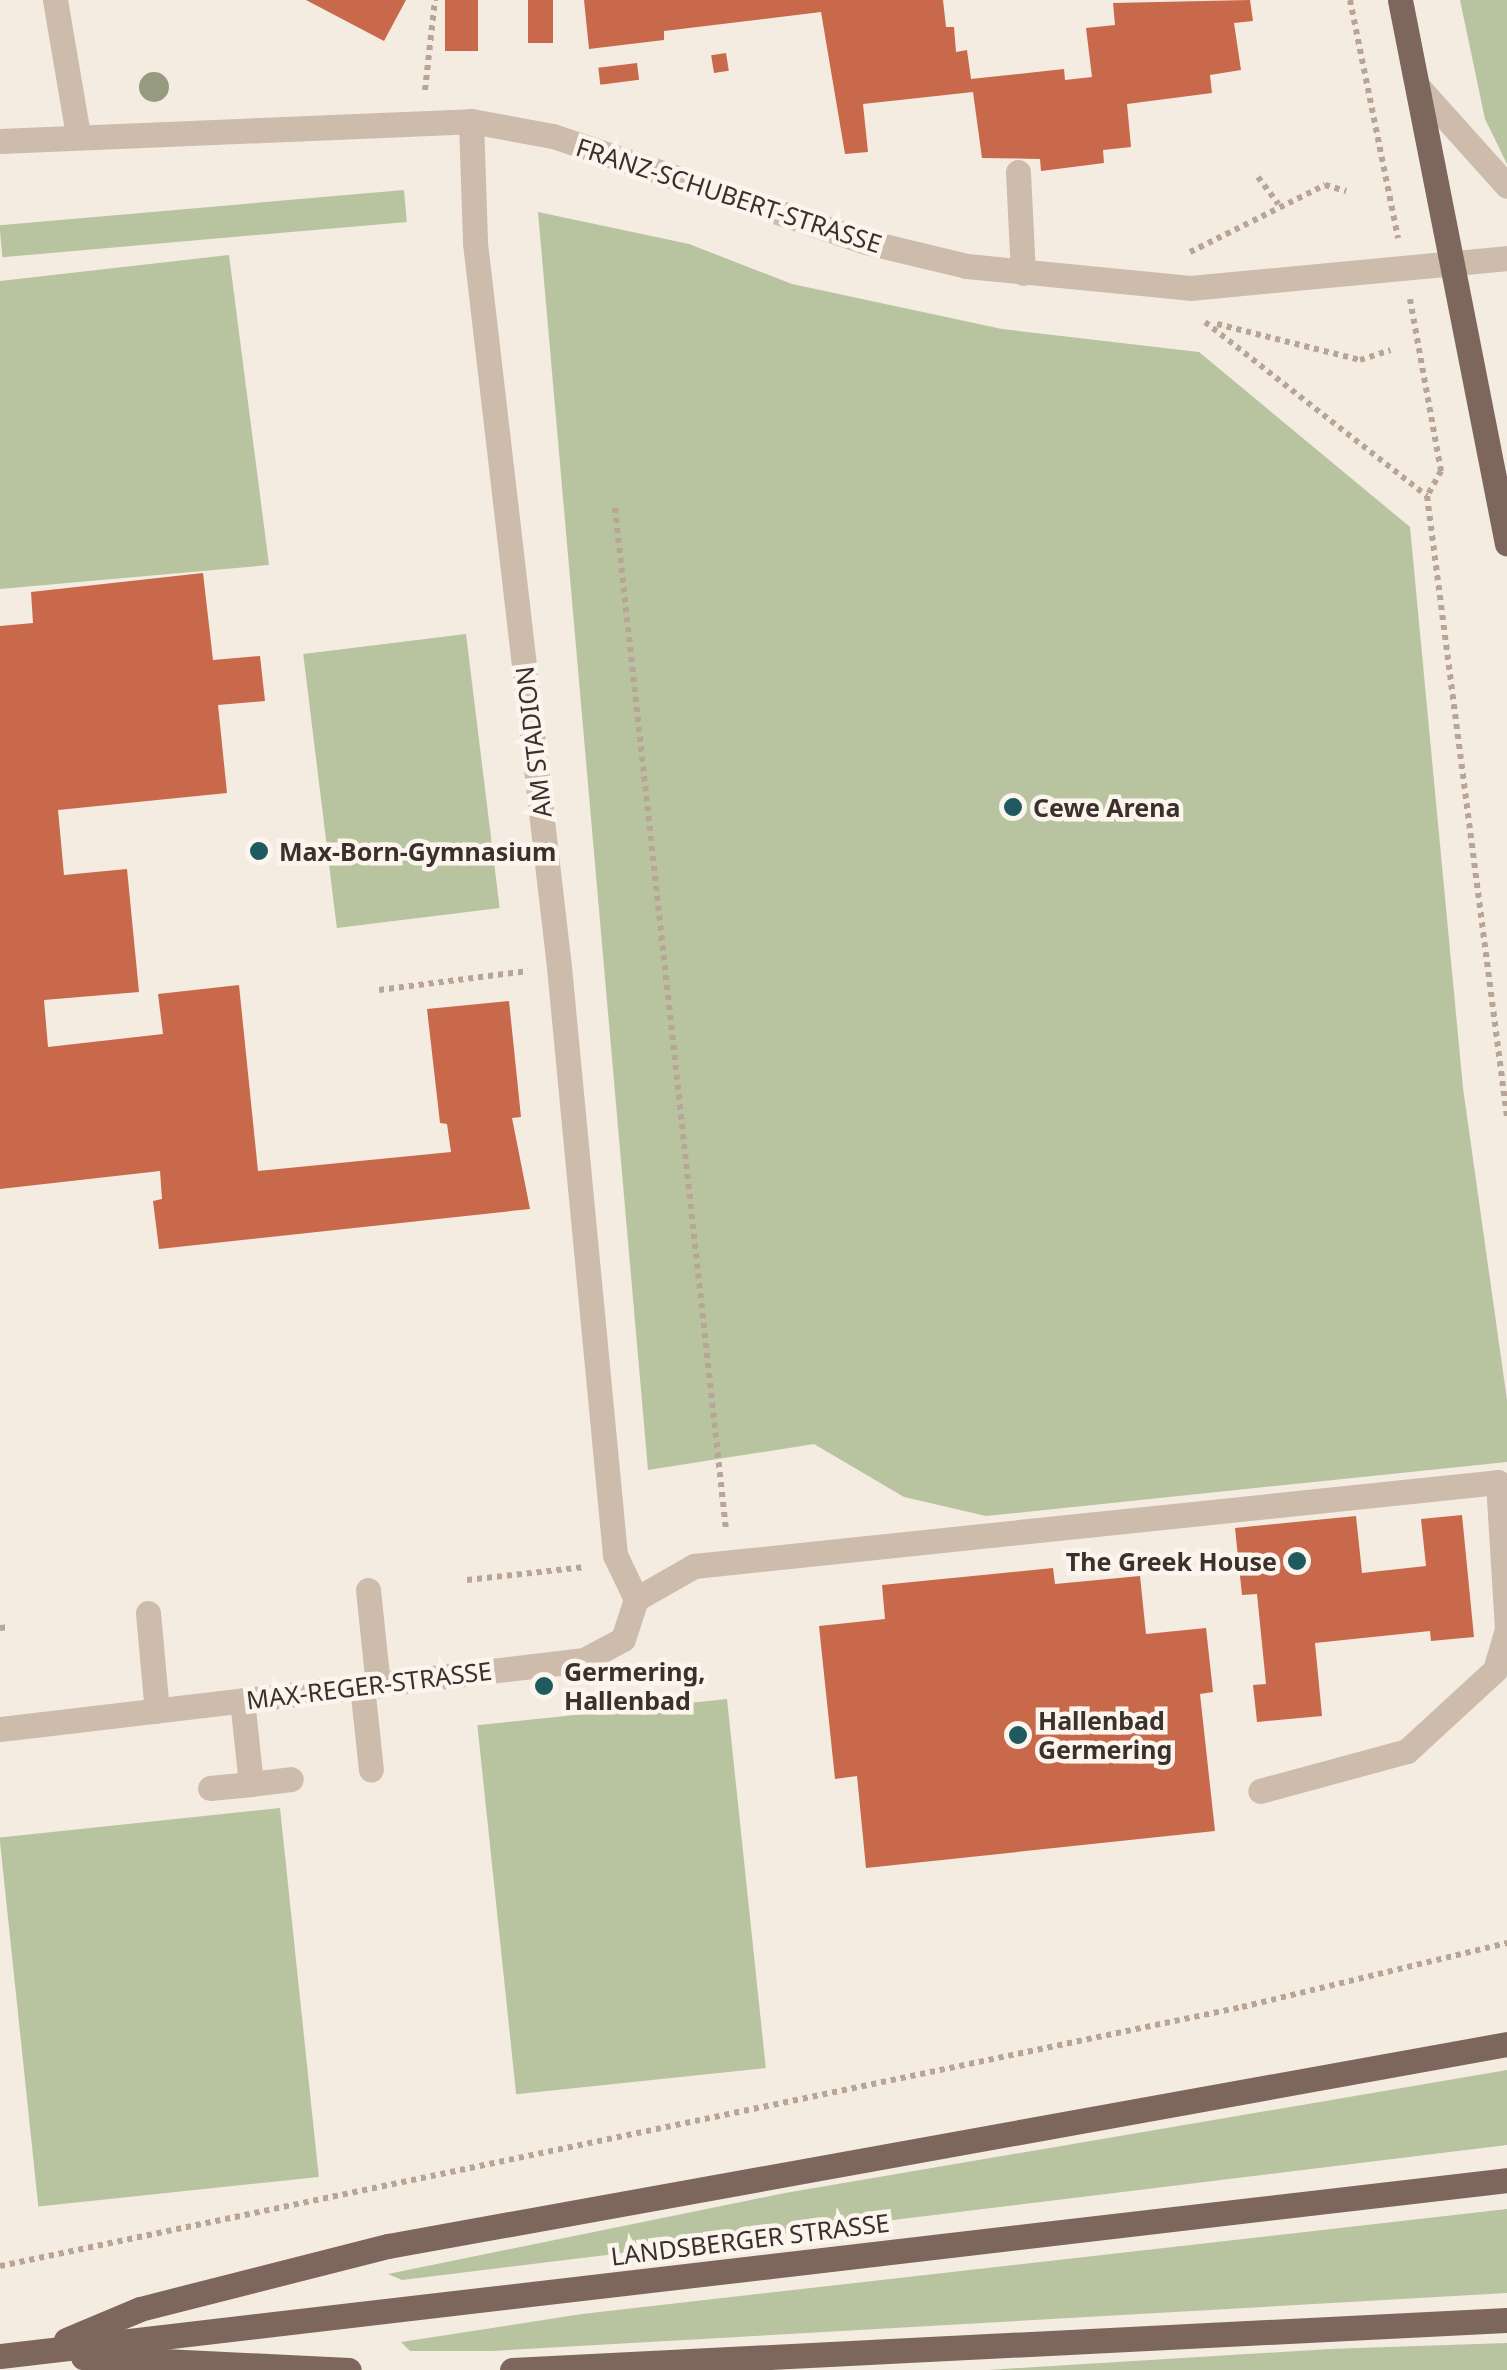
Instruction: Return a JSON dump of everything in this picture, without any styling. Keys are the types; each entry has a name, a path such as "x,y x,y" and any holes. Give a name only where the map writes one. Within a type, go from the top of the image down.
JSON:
{"main road":[{"path":"1400,0 1457,264 1507,544"},
{"path":"38,2351 140,2309 388,2246 1507,2044"},
{"name":"LANDSBERGER STRASSE","path":"0,2356 1507,2180"},
{"path":"512,2370 1507,2320"},
{"path":"38,2351 170,2367 349,2370"}],"street":[{"path":"55,0 78,134"},
{"path":"1420,89 1507,186"},
{"name":"FRANZ-SCHUBERT-STRASSE","path":"0,141 78,134 470,120 553,136 867,242 1022,272 1190,288 1507,258"},
{"name":"AM STADION","path":"470,120 475,243 559,968 621,1568 636,1599"},
{"path":"1018,172 1022,272"},
{"path":"636,1599 694,1566 815,1549 1498,1482 1507,1628 1495,1670 1408,1750 1260,1791"},
{"path":"368,1590 371,1770"},
{"name":"MAX-REGER-STRASSE","path":"0,1729 584,1660 623,1639 636,1599"},
{"path":"148,1613 157,1710"},
{"path":"242,1700 251,1784"},
{"path":"210,1788 291,1779"}],"path":[{"path":"421,121 435,0"},
{"path":"1258,176 1278,204"},
{"path":"1346,191 1325,185 1278,204 1190,252 1192,321 1210,322 1360,360 1390,350"},
{"path":"1210,322 1427,496 1507,1117"},
{"path":"615,508 730,1561"},
{"path":"379,990 559,968"},
{"path":"467,1580 621,1568"},
{"path":"0,1628 10,1627"},
{"path":"0,2266 1242,2007 1507,1943"}],"green space":[{"path":"1460,0 1507,0 1507,164 1485,119"},
{"path":"404,190 407,222 2,257 0,225"},
{"name":"Cewe Arena","path":"538,212 689,244 792,284 1002,329 1199,352 1410,527 1463,1088 1507,1400 1507,1462 986,1516 904,1497 814,1444 648,1470"},
{"path":"229,255 269,565 0,589 0,281"},
{"path":"466,634 500,908 337,928 303,654"},
{"path":"727,1699 766,2068 516,2094 477,1725"},
{"path":"280,1808 319,2177 38,2206 0,1837"},
{"path":"1507,2070 1507,2145 402,2280 388,2274 785,2193"},
{"path":"1507,2209 1507,2293 492,2351 410,2351 401,2342 582,2314"},
{"path":"1507,2343 1507,2370 987,2370 1330,2349"}],"building":[{"path":"306,0 406,0 384,41"},
{"path":"445,0 478,0 478,51 445,51"},
{"path":"528,0 553,0 553,43 528,43"},
{"path":"584,0 943,0 946,27 954,27 956,52 967,50 971,79 1064,69 1065,80 1092,77 1086,28 1115,25 1113,3 1250,0 1253,21 1234,23 1241,70 1210,75 1212,93 1127,104 1131,147 1103,150 1104,163 1041,171 1040,159 982,158 973,92 863,104 868,152 845,154 821,12 664,31 664,40 589,49"},
{"path":"726,53 729,71 714,73 711,55"},
{"path":"637,63 639,80 600,85 598,68"},
{"path":"203,573 213,660 260,656 265,701 218,705 227,793 58,810 64,875 127,869 139,992 44,1000 48,1047 163,1034 158,994 239,985 258,1171 451,1152 447,1124 440,1123 427,1009 509,1001 521,1117 512,1118 530,1209 159,1249 153,1201 162,1199 160,1171 0,1189 0,626 33,623 31,592"},
{"path":"1462,1515 1474,1637 1431,1641 1430,1631 1315,1643 1322,1716 1257,1722 1253,1685 1266,1684 1257,1594 1242,1595 1235,1528 1356,1516 1362,1573 1426,1566 1421,1519"},
{"name":"Hallenbad Germering","path":"1053,1568 1055,1584 1140,1576 1146,1634 1206,1628 1213,1692 1200,1694 1215,1831 866,1868 857,1776 835,1779 819,1626 885,1619 882,1585"}],"place":[{"name":"Cewe Arena","path":"1013,807"},
{"name":"Max-Born-Gymnasium","path":"259,851"},
{"name":"The Greek House","path":"1297,1561"},
{"name":"Germering, Hallenbad","path":"544,1686"},
{"name":"Hallenbad Germering","path":"1018,1735"}]}
